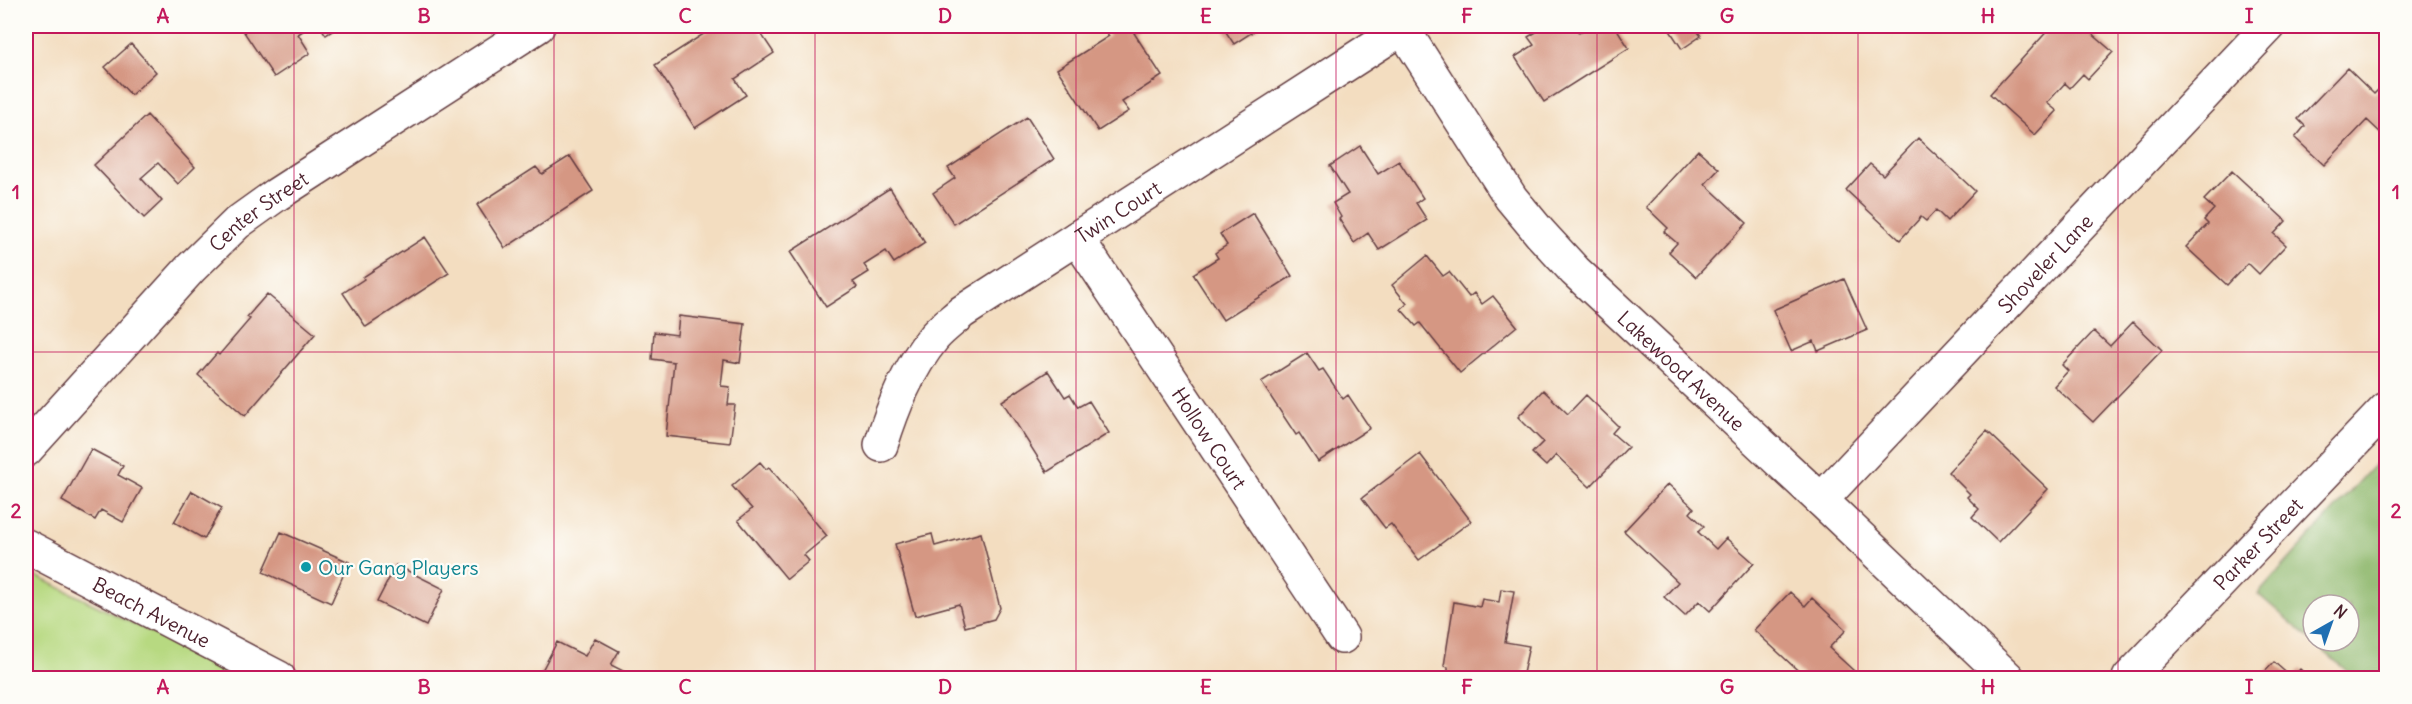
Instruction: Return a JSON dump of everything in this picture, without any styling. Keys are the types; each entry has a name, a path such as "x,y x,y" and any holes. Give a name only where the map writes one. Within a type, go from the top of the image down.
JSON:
{"street":[{"name":"Center Street","path":"26,450 191,268 237,223 276,195 538,26"},
{"name":"Lakewood Avenue","path":"1403,26 1512,198 1575,271 2008,678"},
{"name":"Twin Court","path":"881,445 895,402 919,360 935,336 962,312 1403,26"},
{"name":"Shoveler Lane","path":"1821,500 2269,26"},
{"name":"Hollow Court","path":"1077,238 1341,637"},
{"name":"Parker Street","path":"2129,678 2386,409"},
{"name":"Beach Avenue","path":"26,546 279,678"}],"green space":[{"path":"2386,452 2386,678 2355,678 2326,653 2361,653 2361,593 2301,593 2301,631 2258,594"},
{"path":"26,571 244,678 26,678"}],"building":[{"path":"240,26 311,26 298,34 310,53 274,77"},
{"path":"320,26 340,26 326,35"},
{"path":"716,26 756,26 774,53 735,79 746,95 695,128 655,65"},
{"path":"1102,26 1136,26 1139,30 1134,33 1162,76 1122,102 1129,111 1098,131 1057,69 1109,36"},
{"path":"1222,26 1262,26 1234,44"},
{"path":"1546,26 1575,26 1579,33 1591,26 1615,26 1629,48 1544,102 1515,57 1534,45 1528,37"},
{"path":"1667,26 1694,26 1701,36 1682,49"},
{"path":"2052,26 2083,26 2113,52 2088,79 2083,74 2070,88 2065,83 2047,103 2057,111 2035,135 1990,94"},
{"path":"131,44 156,72 131,95 105,67"},
{"path":"2347,68 2374,94 2378,90 2386,97 2386,131 2383,135 2367,120 2324,165 2295,138 2305,126 2298,119"},
{"path":"147,115 195,167 178,184 158,163 141,178 162,201 144,218 94,165"},
{"path":"1027,117 1054,159 954,224 933,193 955,178 948,168"},
{"path":"1918,138 1975,191 1947,221 1936,210 1926,221 1921,217 1900,240 1846,190 1870,164 1883,175"},
{"path":"1360,146 1378,174 1399,161 1423,198 1416,203 1427,220 1379,250 1368,233 1354,243 1339,219 1341,217 1333,203 1348,194 1330,166"},
{"path":"1698,150 1719,169 1705,184 1747,223 1696,277 1669,252 1677,243 1664,232 1668,228 1646,207"},
{"path":"570,156 593,191 505,248 477,205 536,167 542,174"},
{"path":"2232,171 2286,221 2274,234 2286,245 2259,274 2248,263 2227,285 2186,247 2208,224 2204,220 2214,209 2204,200"},
{"path":"890,188 925,243 894,263 886,251 864,265 869,272 853,282 857,287 826,307 790,252"},
{"path":"1253,213 1292,276 1223,320 1193,274 1218,258 1215,253 1227,245 1220,234"},
{"path":"425,237 449,273 366,327 343,293 364,279 363,277"},
{"path":"1427,256 1443,276 1449,272 1469,297 1474,293 1482,304 1493,296 1517,326 1460,373 1420,323 1416,326 1401,309 1407,304 1392,285"},
{"path":"1844,279 1867,330 1818,351 1814,341 1791,351 1773,310"},
{"path":"267,294 315,334 245,416 198,375 250,319 247,317"},
{"path":"679,316 745,324 740,363 724,360 721,386 730,387 728,405 735,405 730,443 666,436 674,362 652,359 654,332 677,335"},
{"path":"2133,322 2162,350 2093,422 2054,386 2068,371 2062,365 2094,331 2110,346"},
{"path":"1307,353 1319,371 1323,369 1343,399 1348,395 1370,428 1318,462 1299,433 1296,435 1261,382"},
{"path":"1048,371 1065,397 1070,394 1078,407 1089,401 1109,433 1047,472 1002,401"},
{"path":"1543,390 1568,414 1586,395 1618,426 1612,433 1628,447 1590,487 1556,455 1546,466 1532,453 1543,442 1518,417"},
{"path":"1987,431 2048,489 1998,542 1972,517 1979,509 1967,497 1970,494 1948,472"},
{"path":"91,449 123,466 118,475 142,488 123,522 101,510 95,520 62,501"},
{"path":"1420,454 1471,521 1419,560 1391,524 1385,528 1362,498"},
{"path":"760,462 766,469 769,467 827,536 804,555 809,561 787,579 738,520 752,509 732,486"},
{"path":"1668,484 1694,508 1690,513 1704,526 1698,532 1716,549 1726,538 1754,563 1710,611 1699,601 1685,616 1664,597 1678,582 1624,531"},
{"path":"192,491 222,508 204,539 174,522"},
{"name":"Our Gang Players","path":"281,532 349,562 331,603 263,572"},
{"path":"981,533 1000,608 994,619 965,627 959,604 915,616 895,544 932,534 935,546"},
{"path":"396,565 444,589 426,626 377,602"},
{"path":"1501,589 1514,591 1505,642 1529,646 1522,678 1444,678 1448,672 1448,667 1444,666 1454,602 1480,607 1482,599 1499,602"},
{"path":"1790,592 1805,606 1812,598 1846,630 1829,648 1854,671 1847,678 1806,678 1754,630"},
{"path":"595,638 619,651 611,665 637,678 538,678 557,642 585,656"},
{"path":"2274,662 2292,678 2259,678"},
{"path":"2300,669 2310,678 2292,678"}],"place":[{"name":"Our Gang Players","path":"306,567"}]}
